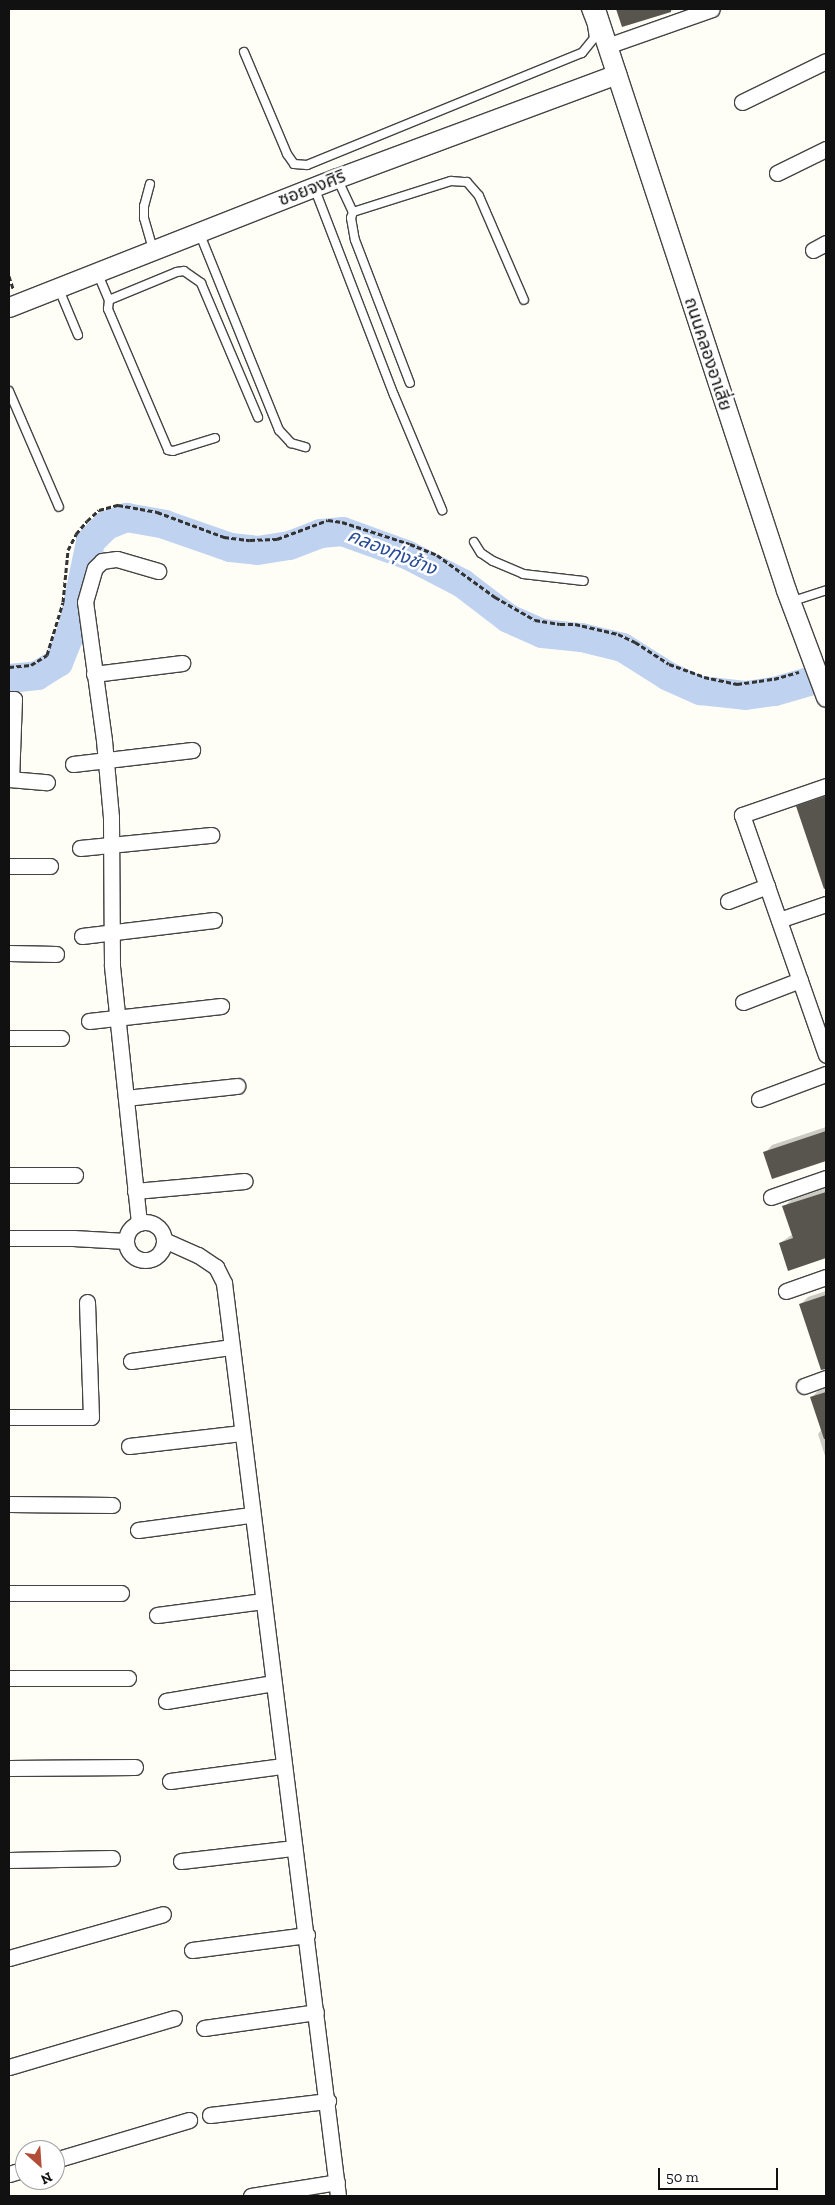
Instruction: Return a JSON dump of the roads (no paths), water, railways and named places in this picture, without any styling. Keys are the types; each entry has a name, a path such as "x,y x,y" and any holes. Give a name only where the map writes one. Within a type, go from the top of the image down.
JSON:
{"street":[{"name":"ถนนคลองอาเสี่ย","path":"595,9 790,602 807,667 825,695"},
{"path":"607,46 712,9"},
{"path":"742,102 826,61"},
{"name":"ซอยจงศิริ","path":"9,307 337,178 616,74"},
{"path":"777,173 826,149"},
{"path":"139,1224 112,964 111,845 105,760 85,602 94,568 102,561 108,559 158,571"},
{"path":"94,674 182,663"},
{"path":"9,699 14,699 10,779 47,782"},
{"path":"73,764 192,750"},
{"path":"826,786 742,815 800,980 820,1017 826,1055"},
{"path":"80,848 211,835"},
{"path":"9,866 50,866"},
{"path":"728,901 767,886"},
{"path":"779,920 826,904"},
{"path":"82,936 214,920"},
{"path":"9,953 56,954"},
{"path":"743,1002 800,980"},
{"path":"90,1021 221,1006"},
{"path":"9,1038 62,1038"},
{"path":"759,1099 826,1074"},
{"path":"126,1098 237,1086"},
{"path":"9,1175 75,1175"},
{"path":"771,1198 826,1178"},
{"path":"135,1191 245,1181"},
{"path":"146,1222 155,1224 161,1230 164,1240 160,1254 152,1259 143,1260 135,1257 129,1250 126,1241 128,1234 139,1224 146,1222"},
{"path":"9,1238 73,1238 126,1241"},
{"path":"164,1240 198,1255 216,1267 224,1284 230,1347 283,1766 307,1935 338,2189 251,2196"},
{"path":"786,1291 826,1277"},
{"path":"9,1417 91,1417 87,1302"},
{"path":"131,1361 230,1347"},
{"path":"804,1386 826,1378"},
{"path":"129,1446 241,1433"},
{"path":"9,1504 112,1505"},
{"path":"138,1530 252,1515"},
{"path":"9,1593 121,1593"},
{"path":"157,1615 263,1601"},
{"path":"9,1678 128,1678"},
{"path":"166,1701 273,1683"},
{"path":"170,1781 283,1766"},
{"path":"9,1768 135,1767"},
{"path":"181,1860 294,1848"},
{"path":"9,1860 112,1858"},
{"path":"9,1958 163,1914"},
{"path":"192,1950 307,1935"},
{"path":"204,2028 316,2012"},
{"path":"9,2067 174,2018"},
{"path":"210,2115 328,2101"},
{"path":"65,2157 189,2120"}],"lane":[{"path":"244,52 288,154 294,164 308,165 582,53 594,38 592,25 586,9"},
{"path":"337,178 353,212 351,218 355,240 410,383"},
{"path":"353,212 451,181 467,182 480,196 524,300"},
{"path":"150,184 144,206 144,218 153,250"},
{"path":"314,187 394,395 442,510"},
{"path":"199,232 279,430 291,443 305,447"},
{"path":"109,300 177,272 184,271 194,277 204,288 258,417"},
{"path":"97,272 109,300 108,309 168,450 173,451 215,438"},
{"path":"58,287 78,334"},
{"path":"9,391 59,507"},
{"path":"474,542 481,553 493,561 523,574 584,582"},
{"path":"790,602 826,590"}],"waterway":[{"name":"คลองทุ่งช้าง","path":"9,678 37,675 58,662 72,628 90,541 106,525 126,517 164,524 230,547 257,550 289,545 320,533 342,531 406,554 462,583 508,618 542,633 581,637 622,647 668,676 700,690 745,695 774,691 826,676"}]}
